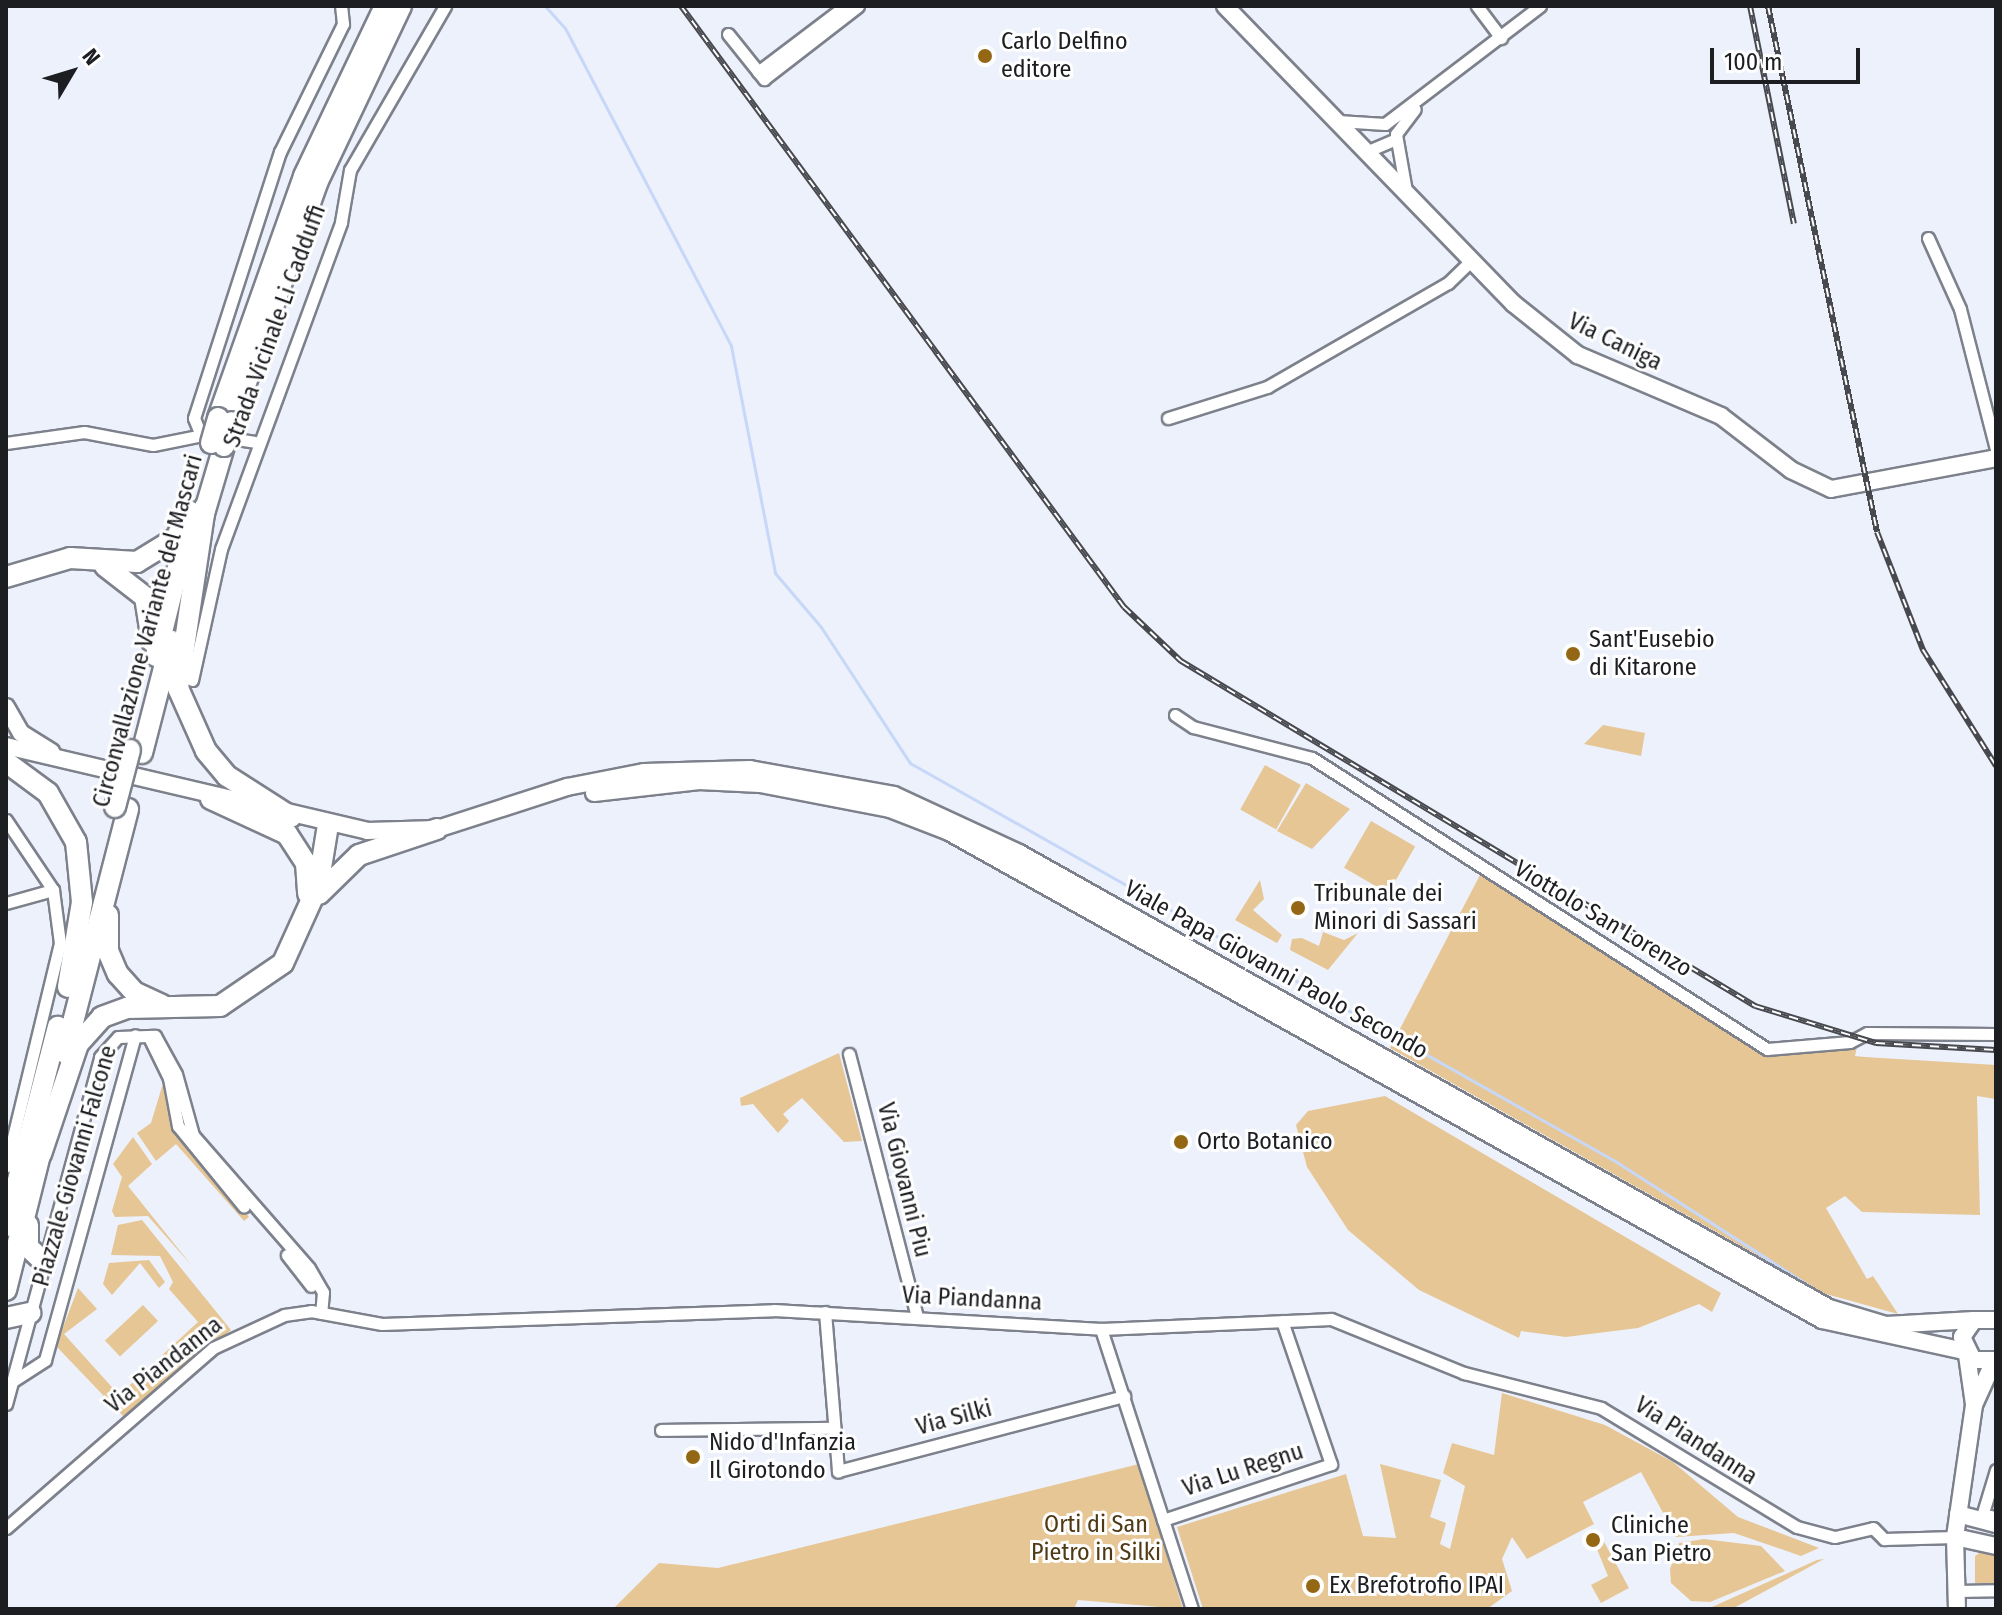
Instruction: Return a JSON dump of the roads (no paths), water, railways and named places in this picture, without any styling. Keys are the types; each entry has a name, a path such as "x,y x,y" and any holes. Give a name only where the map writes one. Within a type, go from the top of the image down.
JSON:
{"highway":[{"name":"Circonvallazione Variante del Mascari","path":"225,420 304,176 385,6"},
{"name":"Circonvallazione Variante del Mascari","path":"6,1290 122,808 200,504 212,441 225,420 317,183 401,6"},
{"name":"Circonvallazione Variante del Mascari","path":"136,752 150,682 200,504"},
{"path":"105,566 158,552 176,538 200,504"},
{"path":"200,504 178,688 206,751 227,776 291,817"},
{"path":"6,577 70,558 105,566 131,581 152,617 150,682"},
{"path":"6,762 48,793 76,842 82,902 68,987"},
{"path":"211,799 279,828 296,845 309,874 305,918"},
{"name":"Circonvallazione Variante del Mascari","path":"6,1226 68,987 122,808"},
{"path":"122,808 106,923 108,951 134,992 185,1010"},
{"path":"305,918 328,825"},
{"path":"41,1154 74,1053 93,1024 127,1008 185,1010 220,1006 257,988 283,963 305,918 344,865 437,829"},
{"path":"29,1204 28,1247 42,1265"},
{"path":"6,1318 30,1313"}],"main road":[{"name":"Via Caniga","path":"1225,6 1545,334 1721,416 1821,486 1865,487 1996,458"},
{"name":"Viale Papa Giovanni Paolo Secondo","path":"6,707 21,733 63,758"},
{"name":"Viale Papa Giovanni Paolo Secondo","path":"6,746 63,758 211,799 328,825 437,829 567,787 698,769 750,769 894,795 1019,853 1829,1308 1886,1325 1994,1318"},
{"name":"Viale Papa Giovanni Paolo Secondo","path":"525,803 699,781 818,792 905,815 1057,890 1822,1320 1941,1348 1965,1359 1995,1360"},
{"path":"1974,1320 1964,1330 1965,1359 1974,1405"},
{"path":"1957,1609 1955,1537 1974,1405 1995,1360"},
{"path":"1974,1405 1996,1390"},
{"path":"1958,1514 1991,1519"},
{"path":"1955,1537 1996,1546"}],"street":[{"path":"212,441 194,418 280,152 343,24 341,6"},
{"name":"Strada Vicinale Li Cadduffi","path":"192,680 255,442 341,222 350,170 445,6"},
{"path":"761,75 845,6"},
{"path":"761,75 858,6"},
{"path":"1477,6 1501,38"},
{"path":"1338,121 1377,125 1421,103 1540,6"},
{"path":"728,34 761,75"},
{"path":"1368,151 1396,139 1421,103"},
{"path":"1368,151 1377,125"},
{"path":"1396,139 1406,191"},
{"path":"1928,238 1960,309 1996,449"},
{"path":"1168,418 1267,387 1448,283 1472,260"},
{"path":"6,443 84,432 153,445 255,442"},
{"name":"Viottolo San Lorenzo","path":"1175,715 1210,730 1312,758 1767,1049 1850,1042 1867,1033 1996,1034"},
{"path":"6,820 53,890 60,943 6,1167"},
{"path":"6,903 53,890"},
{"path":"141,1034 169,1078 178,1126 302,1272 318,1298 319,1312"},
{"name":"Piazzale Giovanni Falcone","path":"6,1404 100,1057 118,1037 141,1034 45,1360 13,1381"},
{"name":"Via Giovanni Piu","path":"849,1054 917,1317"},
{"name":"Via Piandanna","path":"6,1528 213,1348 263,1322 319,1312 382,1324 825,1312 1101,1329 1331,1319 1464,1373 1601,1408 1797,1527 1835,1537 1873,1528 1884,1539 1955,1537"},
{"name":"Via Silki","path":"825,1312 831,1428 838,1471 1124,1396"},
{"name":"Via Lu Regnu","path":"1163,1520 1331,1464 1282,1321"},
{"path":"1101,1329 1192,1609"},
{"path":"661,1430 831,1428"},
{"path":"1991,1519 1996,1470"},
{"path":"1957,1591 1996,1590"}],"waterway":[{"path":"545,6 565,28 731,346 775,573 821,627 910,763 1615,1161 1814,1289"}],"railway":[{"path":"681,6 1124,607 1181,661 1755,1006 1876,1043 1996,1050"},
{"path":"1750,6 1794,224"},
{"path":"1768,6 1877,532 1923,650 1996,766"}],"place":[{"name":"Carlo Delfino editore","path":"985,56"},
{"name":"Sant'Eusebio di Kitarone","path":"1573,654"},
{"name":"Tribunale dei Minori di Sassari","path":"1298,908"},
{"name":"Orto Botanico","path":"1181,1142"},
{"name":"Nido d'Infanzia Il Girotondo","path":"693,1457"},
{"name":"Cliniche San Pietro","path":"1593,1540"},
{"name":"Ex Brefotrofio IPAI","path":"1313,1586"}],"park label":[{"name":"Orti di San Pietro in Silki","path":"1096,1539"}]}
